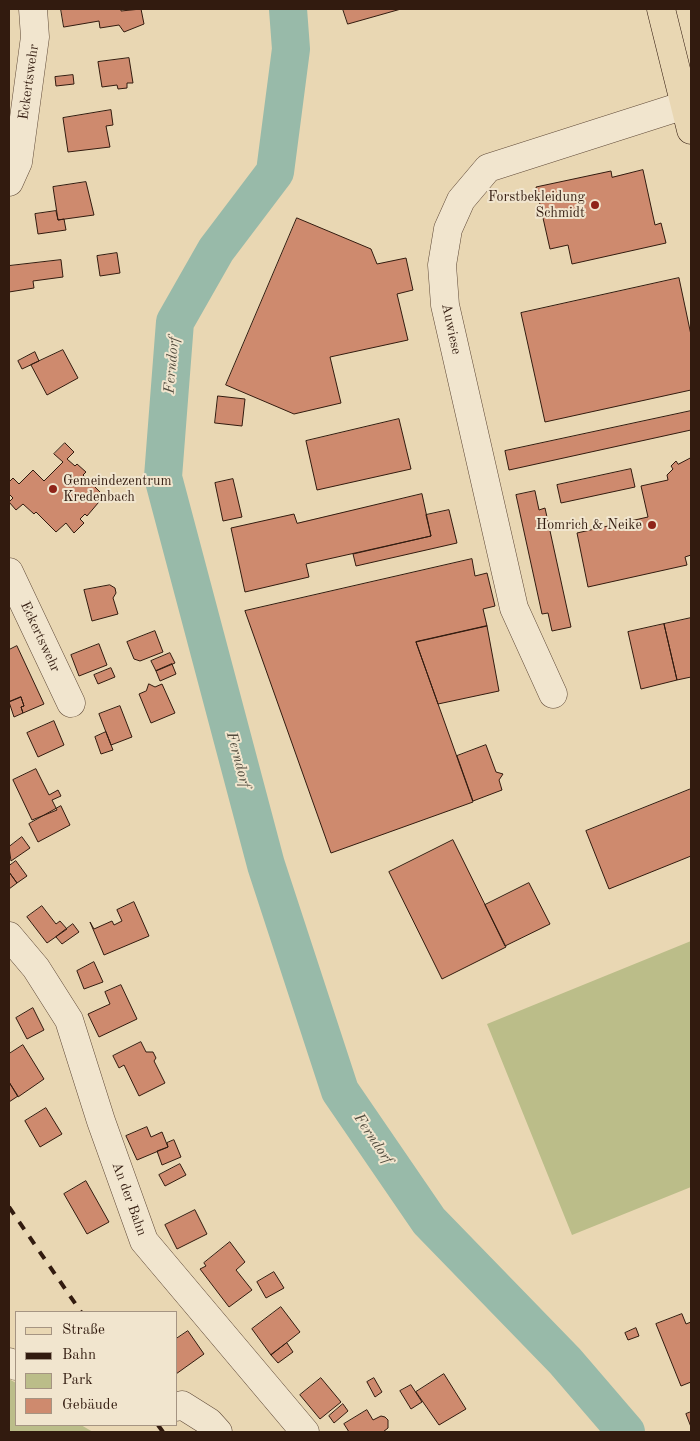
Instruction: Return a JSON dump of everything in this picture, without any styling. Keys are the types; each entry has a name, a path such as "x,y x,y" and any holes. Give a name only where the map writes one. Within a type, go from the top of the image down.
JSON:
{"main road":[{"path":"661,9 688,117"}],"street":[{"name":"Eckertswehr","path":"9,182 18,162 20,152 35,37 33,9"},
{"name":"Auwiese","path":"553,694 514,608 445,305 442,265 448,229 461,200 488,168 688,117"},
{"name":"Eckertswehr","path":"9,572 71,703"},
{"name":"An der Bahn","path":"9,936 36,968 69,1020 144,1241 302,1431"},
{"path":"179,1406 208,1422 218,1432"}],"green space":[{"path":"691,941 691,1187 572,1235 487,1024"},
{"path":"9,1379 15,1382 15,1426 83,1426 93,1432 9,1432"}],"building":[{"path":"61,9 121,9 121,11 141,9 144,24 124,32 119,25 100,28 99,21 64,27"},
{"path":"343,9 401,9 348,24"},
{"path":"129,58 133,83 127,83 127,88 118,89 117,85 102,87 98,62"},
{"path":"73,75 74,84 56,86 55,77"},
{"path":"111,110 113,125 106,126 110,147 68,152 63,118"},
{"name":"Forstbekleidung Schmidt","path":"643,170 655,225 661,223 666,243 572,264 568,245 550,249 536,187 611,171 612,177"},
{"path":"86,182 94,215 58,220 53,187"},
{"path":"56,211 58,220 64,219 66,230 38,234 35,214"},
{"path":"297,218 371,249 377,264 406,258 413,290 397,294 408,340 330,357 341,403 294,414 226,385"},
{"path":"117,253 120,273 100,276 97,256"},
{"path":"61,260 63,277 33,281 34,288 9,292 9,266"},
{"path":"679,278 691,335 691,390 545,422 521,313"},
{"path":"63,350 78,378 47,395 31,365"},
{"path":"35,352 39,361 22,369 18,361"},
{"path":"218,396 245,399 242,426 215,423"},
{"path":"691,411 691,430 509,470 505,451"},
{"path":"399,419 411,469 317,490 306,441"},
{"name":"Gemeindezentrum Kredenbach","path":"65,443 74,452 67,459 75,466 77,464 86,472 83,475 104,496 87,516 85,514 80,519 84,523 74,533 66,523 56,532 36,512 34,514 23,504 16,510 9,502 13,498 9,494 9,482 13,478 19,484 33,470 44,481 63,462 54,454"},
{"name":"Homrich & Neike","path":"691,458 691,555 685,557 687,565 588,587 577,533 648,517 641,486 668,480 667,475 673,469 671,466 676,461 678,464"},
{"path":"631,469 635,487 561,503 557,485"},
{"path":"233,479 242,517 223,521 215,483"},
{"path":"535,491 539,510 545,508 571,627 552,631 548,613 542,614 516,495"},
{"path":"422,494 431,536 306,564 309,577 245,592 231,528 294,514 297,523"},
{"path":"449,510 457,543 356,566 353,554 431,536 426,515"},
{"path":"472,559 475,576 487,573 495,606 483,609 487,626 416,642 473,802 331,853 245,611"},
{"path":"110,585 115,588 116,593 113,598 118,614 92,621 84,590"},
{"path":"691,618 691,677 677,680 664,624"},
{"path":"664,624 677,680 641,689 628,632"},
{"path":"487,626 499,691 438,704 416,642"},
{"path":"155,631 163,652 140,661 134,659 127,642"},
{"path":"99,644 107,665 79,676 71,655"},
{"path":"17,646 44,704 23,713 21,707 24,706 21,697 9,702 9,650"},
{"path":"170,653 175,663 156,671 151,661"},
{"path":"172,664 176,674 160,681 156,671"},
{"path":"111,668 115,677 98,684 94,675"},
{"path":"149,684 155,687 162,684 175,713 151,723 139,694 146,691"},
{"path":"21,697 24,706 21,707 23,713 14,717 9,702"},
{"path":"120,706 132,737 111,745 99,714"},
{"path":"54,721 64,745 38,757 27,733"},
{"path":"106,732 113,750 101,754 95,737"},
{"path":"486,745 496,772 503,774 499,780 502,790 473,801 457,756"},
{"path":"36,769 49,795 58,790 61,796 52,800 57,810 32,820 13,780"},
{"path":"691,789 691,856 609,889 586,831"},
{"path":"61,806 70,825 38,842 29,824"},
{"path":"22,837 30,848 11,861 9,847"},
{"path":"453,840 506,947 442,979 389,872"},
{"path":"16,861 27,876 17,883 9,872 9,866"},
{"path":"9,872 17,883 9,889"},
{"path":"529,883 550,924 505,946 485,905"},
{"path":"134,902 149,936 104,955 90,922 94,929 112,921 114,925 122,921 117,910"},
{"path":"42,906 56,924 60,921 67,929 47,943 27,917"},
{"path":"73,924 79,932 62,944 56,937"},
{"path":"94,962 103,982 84,989 77,971"},
{"path":"121,985 137,1019 99,1037 88,1014 110,1004 105,992"},
{"path":"33,1008 44,1030 27,1039 16,1018"},
{"path":"141,1042 146,1052 153,1052 156,1058 154,1061 165,1083 139,1096 124,1065 119,1068 113,1056"},
{"path":"23,1045 44,1079 18,1097 9,1082 9,1054"},
{"path":"9,1082 18,1096 9,1102"},
{"path":"46,1108 62,1134 40,1147 25,1121"},
{"path":"147,1127 151,1137 162,1132 168,1147 137,1160 126,1136"},
{"path":"174,1140 181,1157 162,1165 157,1151 168,1147 167,1143"},
{"path":"180,1164 186,1175 165,1186 159,1175"},
{"path":"86,1181 109,1222 87,1234 64,1194"},
{"path":"195,1210 207,1234 177,1249 165,1225"},
{"path":"230,1242 245,1262 236,1270 252,1290 229,1307 200,1269 206,1266 204,1263"},
{"path":"274,1272 284,1288 266,1298 257,1282"},
{"path":"281,1307 300,1332 271,1355 252,1329"},
{"path":"682,1314 686,1324 691,1322 691,1382 681,1386 656,1324"},
{"path":"636,1328 639,1336 628,1340 625,1333"},
{"path":"188,1331 204,1354 178,1373 178,1338"},
{"path":"287,1343 293,1352 278,1363 271,1355"},
{"path":"444,1374 466,1409 439,1425 416,1392"},
{"path":"321,1378 341,1402 320,1419 300,1395"},
{"path":"374,1378 382,1392 375,1397 367,1382"},
{"path":"411,1385 422,1402 411,1409 400,1391"},
{"path":"343,1404 348,1411 334,1423 329,1416"},
{"path":"367,1410 373,1420 381,1416 385,1417 388,1420 388,1428 383,1432 349,1432 344,1424"},
{"path":"691,1412 691,1427 686,1414"}],"waterway":[{"name":"Ferndorf","path":"288,9 291,49 275,172 216,250 175,322 163,477 266,865 340,1091 429,1221 565,1361 626,1432"}],"railway":[{"path":"9,1207 80,1311"},
{"path":"159,1426 163,1432"}],"place":[{"name":"Forstbekleidung Schmidt","path":"595,205"},
{"name":"Gemeindezentrum Kredenbach","path":"53,489"},
{"name":"Homrich & Neike","path":"652,525"}]}
